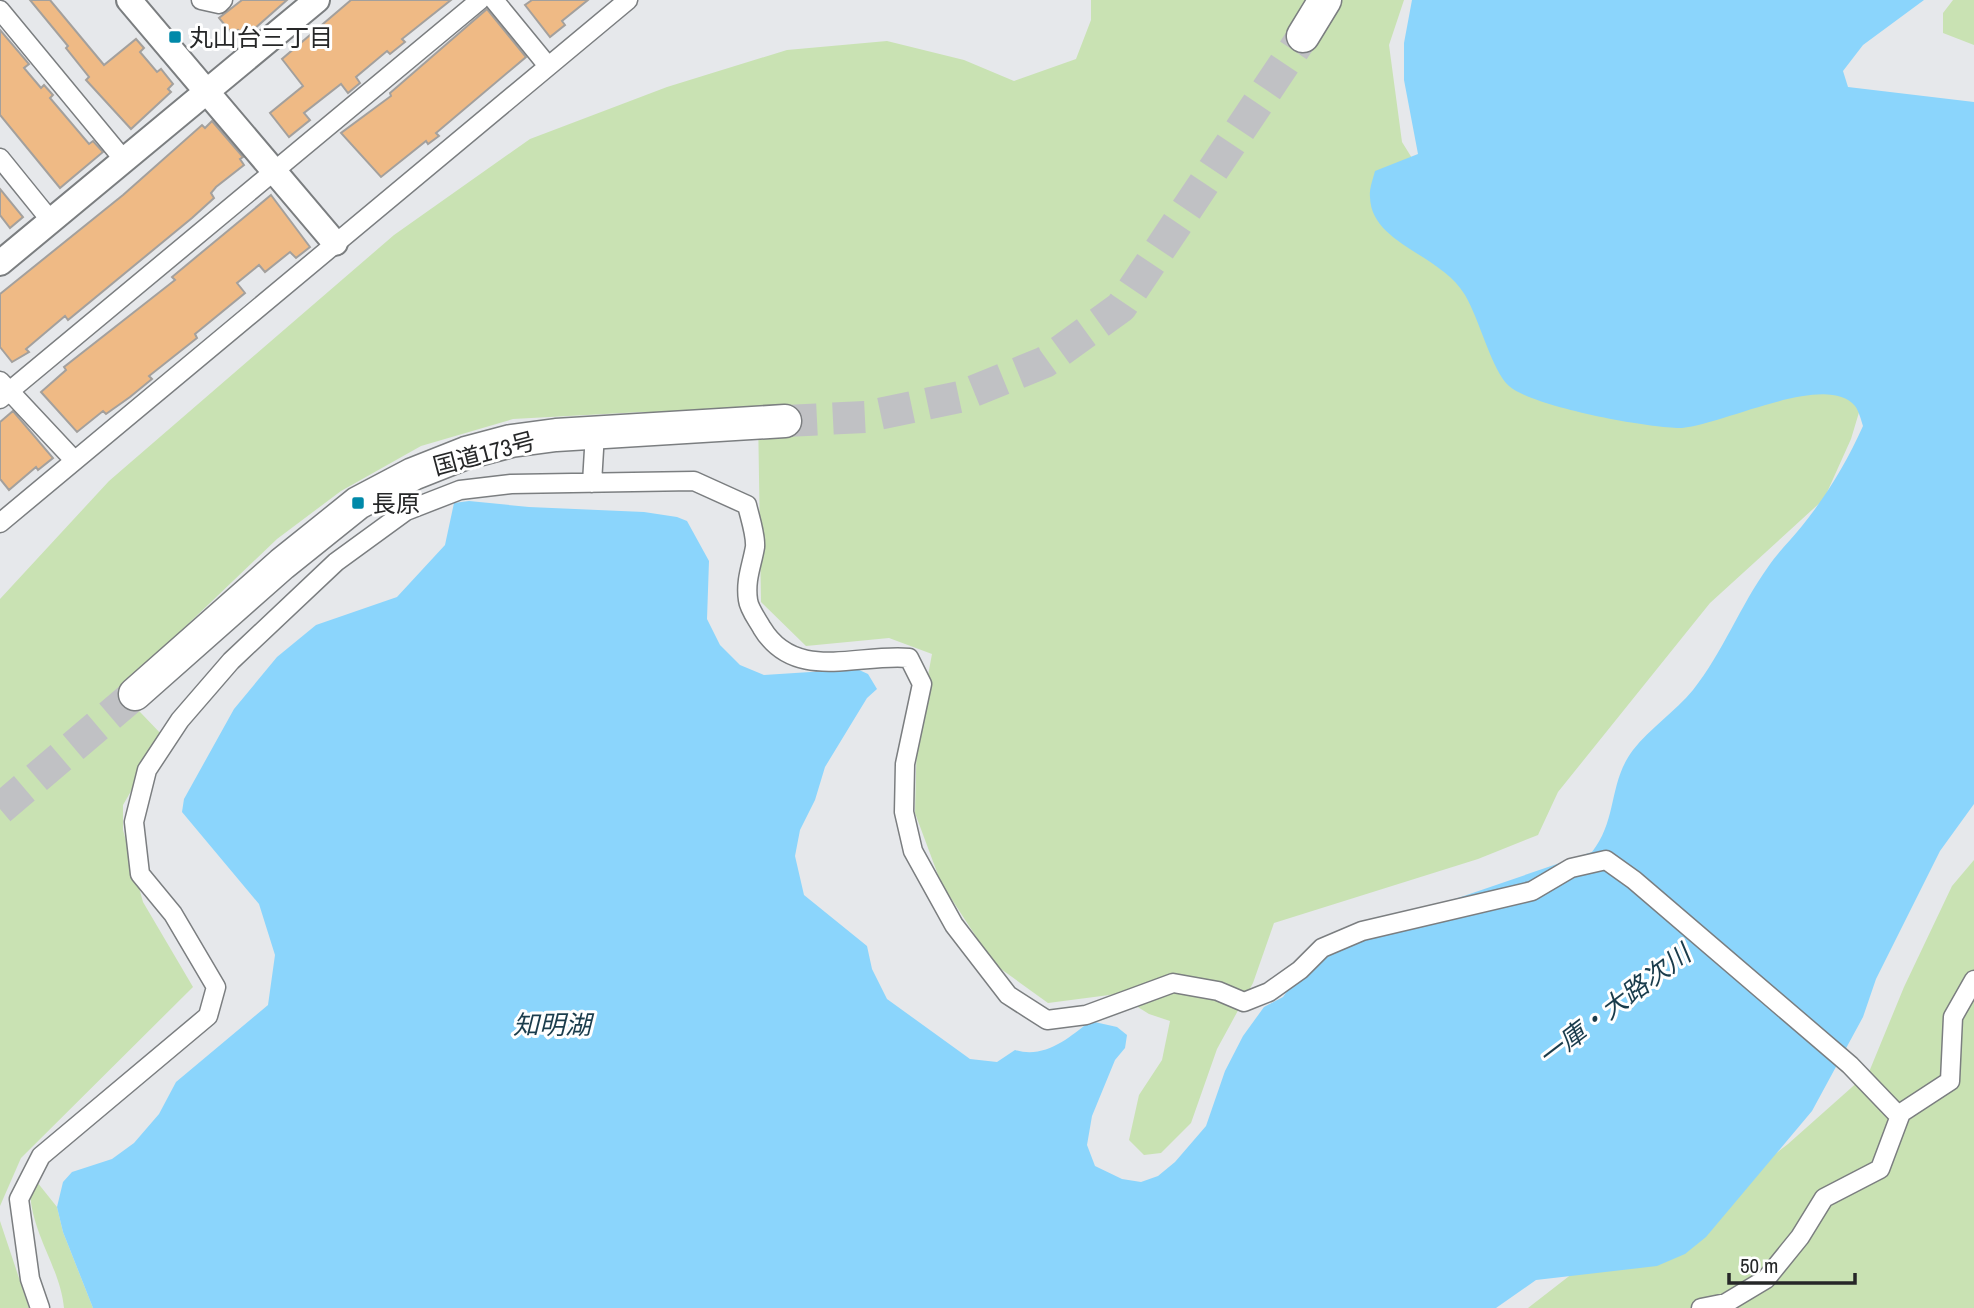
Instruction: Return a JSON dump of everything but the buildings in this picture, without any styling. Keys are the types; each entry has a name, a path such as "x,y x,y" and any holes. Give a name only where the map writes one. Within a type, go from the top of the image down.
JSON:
{"highway":[{"path":"1303,36 1325,0"},
{"name":"国道173号","path":"135,694 282,564 358,503 413,474 466,453 511,441 785,421"}],"street":[{"path":"130,0 335,243"},
{"path":"201,0 219,4 223,0"},
{"path":"0,263 317,0"},
{"path":"74,460 3,390 480,0"},
{"path":"494,0 548,66"},
{"path":"0,523 628,0"},
{"path":"0,10 124,160"},
{"path":"0,158 51,221"},
{"path":"592,483 596,433"},
{"path":"40,1308 30,1279 19,1199 41,1156 208,1016 216,987 173,914 140,874 134,822 146,771 180,720 231,661 336,562 406,511 460,490 511,484 694,481 747,505 755,545 748,572 748,603 766,635 784,652 815,664 891,656 909,658 922,684 905,764 904,812 913,851 954,925 1008,995 1047,1020 1086,1015 1174,983 1218,991 1244,1002 1269,992 1322,948 1362,931 1532,891 1571,868 1606,860 1634,880 1850,1065 1899,1116"},
{"path":"1701,1308 1726,1303 1766,1279 1800,1237 1824,1198 1880,1169 1901,1112 1950,1081 1953,1017 1974,980"}],"green space":[{"path":"1091,0 1404,0 1389,45 1402,142 1453,224 1869,379 1851,439 1824,499 1710,603 1558,792 1538,835 1478,859 1274,923 1253,983 1217,1049 1191,1123 1161,1153 1144,1155 1129,1140 1139,1095 1162,1060 1170,1021 1149,1014 1117,994 1048,1003 994,964 941,883 915,813 917,734 932,654 889,638 806,646 761,602 758,414 642,412 513,419 421,446 341,491 277,539 119,690 163,736 123,805 123,830 143,902 193,987 21,1158 0,1206 0,599 109,481 394,235 530,139 667,87 787,50 887,41 964,60 1014,81 1076,59 1091,20"},
{"path":"1953,0 1974,0 1974,45 1943,33 1943,13"},
{"path":"1974,860 1974,1308 1528,1308 1595,1256 1705,1209 1788,1144 1869,1072 1904,987 1952,886"},
{"path":"37,1182 57,1207 63,1232 93,1308 64,1308 57,1279 32,1208 30,1192"},
{"path":"0,1221 29,1308 0,1308"}],"water":[{"name":"知明湖","path":"1412,0 1924,0 1863,45 1843,71 1848,87 1974,102 1974,804 1940,851 1876,979 1863,1017 1812,1111 1706,1237 1685,1254 1657,1266 1536,1280 1496,1308 93,1308 63,1232 57,1207 63,1182 72,1172 112,1159 134,1143 159,1114 176,1082 268,1005 275,955 259,904 182,812 184,799 234,709 277,657 316,625 397,597 445,545 454,503 469,501 529,507 644,512 687,521 709,561 707,619 720,645 740,665 764,675 857,669 868,674 877,689 867,698 825,767 815,800 800,830 795,856 804,895 867,946 872,969 887,999 970,1059 997,1062 1015,1050 1046,1050 1090,1021 1117,1027 1127,1035 1125,1048 1115,1060 1092,1116 1087,1145 1095,1166 1122,1179 1141,1182 1158,1176 1175,1162 1206,1126 1225,1071 1243,1036 1264,1007 1283,997 1319,945 1343,931 1458,898 1592,852 1606,827 1620,775 1633,750 1686,698 1704,675 1758,582 1828,490 1863,426 1855,406 1840,397 1820,394 1796,397 1694,426 1677,428 1615,420 1564,408 1522,394 1509,386 1491,357 1465,295 1454,281 1394,238 1373,213 1370,194 1375,171 1418,154 1404,80 1404,43"}],"tunnel":[{"path":"785,421 865,417 959,397 1045,362 1121,307 1303,36"},
{"path":"0,809 135,694"}],"place":[{"name":"丸山台三丁目","path":"175,37"},
{"name":"長原","path":"358,503"}],"water label":[{"name":"一庫・大路次川","path":"1614,1005"}]}
